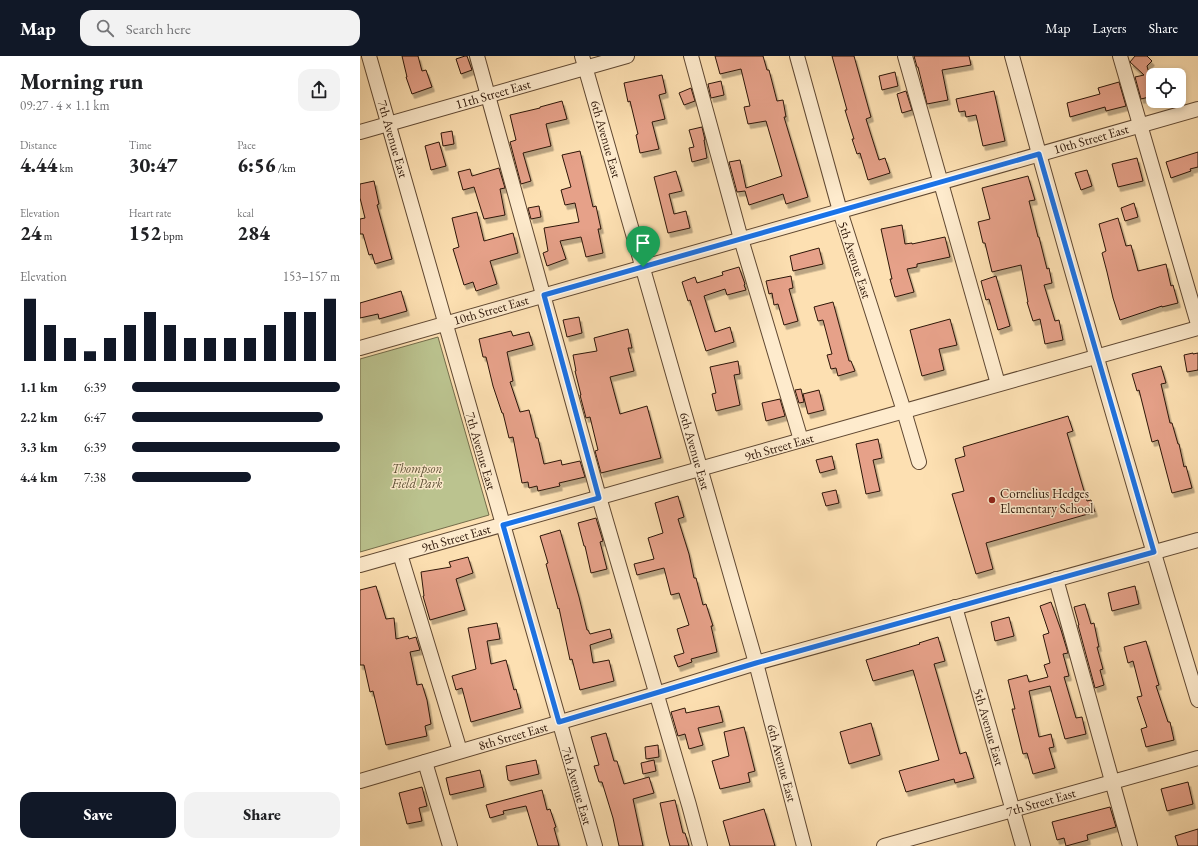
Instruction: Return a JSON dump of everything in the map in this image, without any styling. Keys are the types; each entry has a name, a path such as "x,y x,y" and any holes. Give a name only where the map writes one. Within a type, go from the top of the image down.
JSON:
{"street":[{"name":"7th Avenue East","path":"369,56 595,846"},
{"path":"477,56 599,498 700,846"},
{"name":"11th Street East","path":"360,132 488,96 584,62 627,56"},
{"path":"691,56 741,239 801,440"},
{"name":"5th Avenue East","path":"798,56 840,211 919,462"},
{"path":"905,56 942,182 998,384"},
{"path":"1012,56 1097,356 1198,700"},
{"path":"1120,56 1198,324"},
{"name":"6th Avenue East","path":"584,62 756,663 804,846"},
{"name":"10th Street East","path":"360,348 1198,108"},
{"name":"9th Street East","path":"360,565 1198,328"},
{"name":"8th Street East","path":"360,781 756,663 1198,540"},
{"path":"400,554 460,751"},
{"path":"1056,580 1130,846"},
{"name":"5th Avenue East","path":"955,607 1023,846"},
{"name":"7th Street East","path":"884,846 915,842 1012,810 1198,758"},
{"path":"425,762 450,846"}],"green space":[{"name":"Thompson Field Park","path":"438,337 489,515 360,552 360,359"}],"building":[{"path":"402,56 418,56 422,71 426,70 432,87 412,94 406,77"},
{"path":"467,56 472,70 461,74 456,59"},
{"path":"715,56 763,56 767,70 769,70 777,101 783,100 786,117 784,117 808,197 786,204 783,194 749,205 745,191 737,192 729,162 740,160 746,188 782,176 766,121 748,124 744,107 750,106 741,69 720,74"},
{"path":"832,56 854,56 871,117 866,119 879,160 885,158 890,173 868,180 860,153 857,154 852,139 854,139 845,110 847,110"},
{"path":"914,56 969,56 971,65 942,70 948,100 927,104"},
{"path":"1135,56 1147,56 1152,61 1146,68 1146,98 1141,99 1135,77 1144,75 1130,62"},
{"path":"895,72 898,86 882,90 879,76"},
{"path":"662,75 666,93 659,95 665,119 652,122 659,149 640,153 636,135 638,134 624,83"},
{"path":"721,81 724,95 711,98 708,84"},
{"path":"1119,82 1126,106 1106,111 1105,107 1070,117 1067,103 1100,94 1098,88"},
{"path":"691,88 695,101 684,105 679,93"},
{"path":"906,91 912,110 902,113 897,94"},
{"path":"994,91 1005,141 983,146 976,115 966,117 965,111 959,112 956,99"},
{"path":"562,101 567,119 546,124 551,146 523,153 531,181 521,184 510,142 516,140 510,115"},
{"path":"702,127 707,158 692,162 689,148 694,147 689,130"},
{"path":"452,131 454,144 443,146 441,133"},
{"path":"439,142 446,166 431,170 425,146"},
{"path":"580,151 593,207 596,206 601,229 598,229 603,253 586,257 581,237 560,241 566,259 547,266 543,253 548,251 544,228 579,222 575,203 565,205 561,190 571,187 562,155"},
{"path":"1198,152 1198,167 1171,178 1166,162"},
{"path":"1137,158 1143,181 1118,187 1112,164"},
{"path":"499,168 505,188 500,189 505,215 484,219 474,187 463,190 458,172 470,169 472,176"},
{"path":"1087,170 1092,186 1081,190 1075,173"},
{"path":"676,171 682,191 669,194 674,214 686,211 690,228 668,233 654,177"},
{"path":"1028,176 1035,200 1029,201 1052,283 1044,285 1055,321 1059,320 1063,340 1045,344 1040,319 1033,321 1027,302 1021,265 992,272 978,222 990,219 982,188"},
{"path":"374,181 379,204 377,205 392,259 375,264 372,254 369,255 363,234 360,234 360,219 365,218 360,198 360,184"},
{"path":"1134,203 1138,217 1125,221 1121,208"},
{"path":"539,206 541,217 531,219 528,208"},
{"path":"477,212 484,241 513,233 518,253 490,261 497,284 476,291 473,282 464,285 453,249 459,247 452,218"},
{"path":"1118,218 1126,246 1131,245 1138,271 1166,264 1171,286 1173,285 1178,303 1162,306 1120,320 1102,253 1106,251 1099,224"},
{"path":"902,225 905,244 912,244 945,237 950,257 917,264 917,267 907,269 914,292 895,297 890,279 892,279 881,229"},
{"path":"819,248 823,264 793,271 790,256"},
{"path":"739,267 746,290 727,295 725,289 704,296 715,332 730,327 734,342 706,351 690,300 688,301 682,282 695,277 697,283 723,275 722,272"},
{"path":"791,276 793,288 789,289 798,321 784,325 778,304 774,305 772,293 769,294 766,281"},
{"path":"996,276 1010,326 998,330 989,299 986,300 981,281"},
{"path":"401,291 407,311 379,319 378,314 360,318 360,303"},
{"path":"833,302 849,361 851,361 855,371 838,376 836,368 831,369 827,355 832,354 823,320 818,321 814,307"},
{"path":"579,317 582,333 567,337 563,320"},
{"path":"950,319 957,345 939,349 944,370 922,376 910,330"},
{"path":"628,329 632,348 628,348 634,371 610,377 620,414 647,406 661,458 601,473 595,451 598,450 590,417 586,418 580,395 573,355 597,351 594,338"},
{"path":"511,331 513,336 529,332 533,345 507,352 513,381 510,382 520,412 529,410 544,464 561,460 562,465 580,461 585,477 559,483 560,486 538,491 537,486 529,488 528,482 522,483 513,437 509,438 503,413 493,386 486,357 483,357 479,339"},
{"path":"1198,353 1198,370 1187,372 1184,355"},
{"path":"738,361 740,374 734,375 740,405 716,411 712,394 716,393 710,367"},
{"path":"1161,366 1166,383 1161,384 1170,423 1172,423 1179,444 1184,467 1186,466 1192,488 1172,493 1158,440 1152,442 1139,390 1137,391 1132,374"},
{"path":"801,389 804,402 799,403 795,390"},
{"path":"819,390 824,410 808,414 803,394"},
{"path":"780,399 785,416 766,421 762,403"},
{"path":"1068,416 1073,431 1067,433 1087,501 1091,500 1095,512 986,543 993,569 976,574 952,494 964,491 955,459 965,456 963,447"},
{"path":"878,439 882,458 873,460 880,491 866,494 856,444"},
{"path":"832,456 835,469 820,473 816,460"},
{"path":"836,490 839,503 826,506 822,493"},
{"path":"678,496 684,517 678,519 689,554 694,578 696,578 703,605 706,604 713,626 711,626 717,652 691,659 692,662 678,667 674,656 684,653 677,629 689,625 679,593 671,595 664,568 637,575 634,564 654,559 648,538 663,533 655,503"},
{"path":"596,518 603,541 600,542 607,569 591,573 578,523"},
{"path":"560,530 587,630 590,634 610,629 612,638 590,645 593,663 609,660 614,681 580,690 572,659 570,660 559,608 558,609 546,564 548,563 540,536"},
{"path":"468,557 473,573 456,579 465,610 430,620 423,596 421,572 451,567 449,562"},
{"path":"376,586 386,619 394,618 396,639 408,636 409,639 416,637 420,650 410,652 417,685 422,684 427,700 431,724 425,726 427,736 386,745 373,691 370,692 364,665 360,665 360,590"},
{"path":"1135,586 1139,604 1112,611 1108,593"},
{"path":"1051,602 1068,653 1063,654 1069,676 1064,677 1076,718 1082,717 1086,734 1065,739 1050,686 1029,691 1039,737 1051,734 1054,747 1049,748 1055,768 1033,774 1027,753 1023,754 1012,709 1015,709 1008,680 1027,675 1029,682 1048,677 1044,665 1050,663 1043,635 1049,633 1040,606"},
{"path":"1085,604 1091,624 1094,623 1099,647 1097,647 1103,669 1100,670 1104,685 1095,688 1074,607"},
{"path":"1009,617 1014,636 995,641 991,622"},
{"path":"497,623 500,639 487,641 491,664 506,660 514,690 516,689 521,708 471,722 462,688 456,690 452,676 476,669 468,628"},
{"path":"938,637 945,661 934,664 960,754 966,752 974,778 955,783 954,779 906,792 899,771 939,760 913,670 873,681 866,660"},
{"path":"1146,641 1159,685 1156,686 1168,722 1170,722 1174,740 1146,747 1141,729 1147,727 1137,697 1142,696 1133,661 1128,663 1124,647"},
{"path":"719,706 723,722 698,728 703,745 689,749 685,734 678,736 671,712 685,708 686,713"},
{"path":"871,723 880,755 849,764 840,732"},
{"path":"744,727 755,771 748,773 750,782 720,789 712,761 729,756 724,732"},
{"path":"606,733 614,761 617,761 624,784 649,777 654,793 633,799 643,846 619,846 613,818 602,782 599,782 594,766 599,765 591,737"},
{"path":"658,745 659,757 646,759 645,747"},
{"path":"536,760 539,774 510,781 508,780 506,766"},
{"path":"654,760 656,771 643,774 641,763"},
{"path":"480,770 484,787 450,795 446,778"},
{"path":"1188,782 1193,804 1167,811 1161,789"},
{"path":"422,787 427,806 419,808 422,821 407,824 399,793"},
{"path":"542,790 547,810 550,809 556,827 554,828 559,846 538,846 526,806 503,811 504,814 490,818 486,805"},
{"path":"675,800 683,833 685,833 689,846 670,846 660,803"},
{"path":"1110,807 1116,827 1087,835 1088,840 1066,846 1064,838 1057,840 1052,822"},
{"path":"764,809 775,846 730,846 723,821"},
{"path":"1198,829 1198,846 1178,846 1175,836"}],"place":[{"name":"Cornelius Hedges Elementary School","path":"992,500"}],"route":[{"path":"1039,154 1154,552 756,663 559,722 503,525 599,498 544,295 643,267 1039,154"}]}
